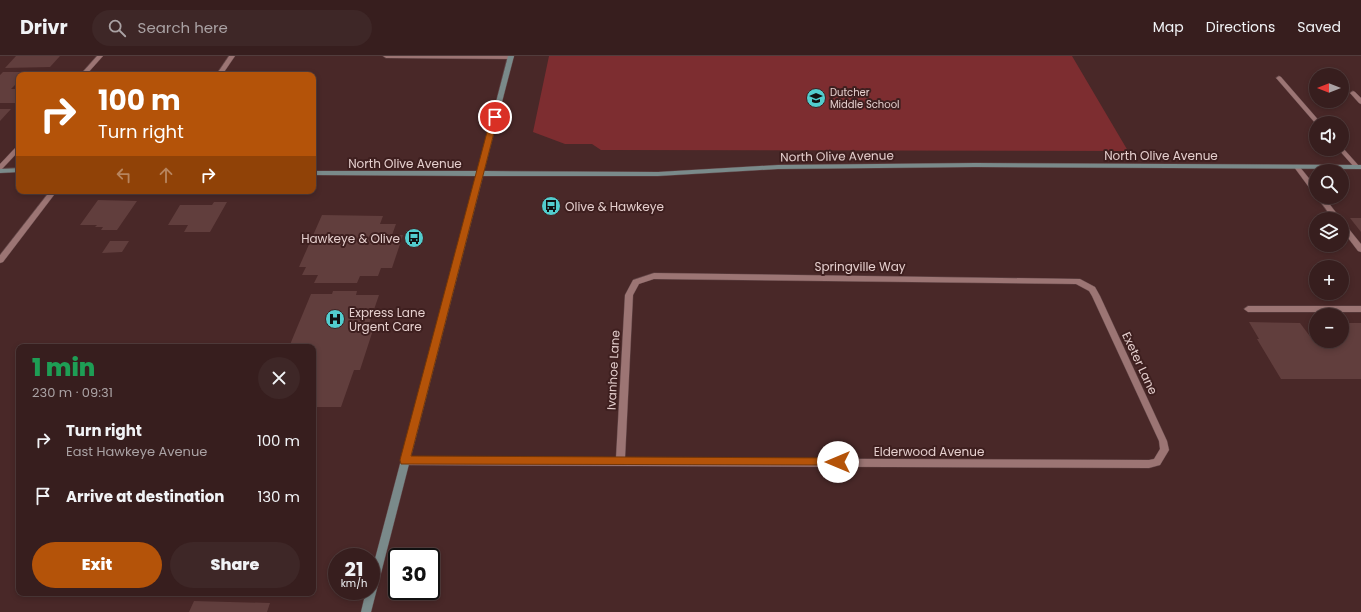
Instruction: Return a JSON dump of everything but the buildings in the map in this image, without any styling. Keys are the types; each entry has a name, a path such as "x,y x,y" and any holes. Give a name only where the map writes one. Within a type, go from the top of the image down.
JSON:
{"street":[{"path":"86,72 100,56"},
{"path":"221,72 232,56"},
{"path":"366,612 511,56 386,56"},
{"path":"1278,78 1312,116"},
{"path":"1353,94 1361,102"},
{"path":"0,170 16,151"},
{"path":"1348,156 1359,167"},
{"name":"North Olive Avenue","path":"316,173 479,175 670,174 778,167 976,165 1297,168 1359,167"},
{"path":"1297,168 1309,183"},
{"path":"0,170 16,170"},
{"path":"0,260 52,194"},
{"path":"1326,204 1332,212"},
{"path":"1349,234 1361,249"},
{"name":"Springville Way","path":"636,282 654,276 1069,279 1085,284"},
{"name":"Ivanhoe Lane","path":"620,461 628,295 636,282"},
{"name":"Exeter Lane","path":"1085,284 1096,296 1163,441 1165,450 1162,457"},
{"path":"1248,309 1361,309"},
{"name":"Elderwood Avenue","path":"405,460 1149,464 1157,462 1162,457"}],"shaded area":[{"name":"Dutcher Middle School","path":"549,56 1072,56 1128,151 601,150 592,144 565,144 533,132"}],"place":[{"name":"Dutcher Middle School","path":"816,98"},
{"name":"Olive & Hawkeye","path":"551,206"},
{"name":"Hawkeye & Olive","path":"414,238"},
{"name":"Express Lane Urgent Care","path":"335,319"}],"route":[{"path":"495,117 405,460 838,462"}]}
